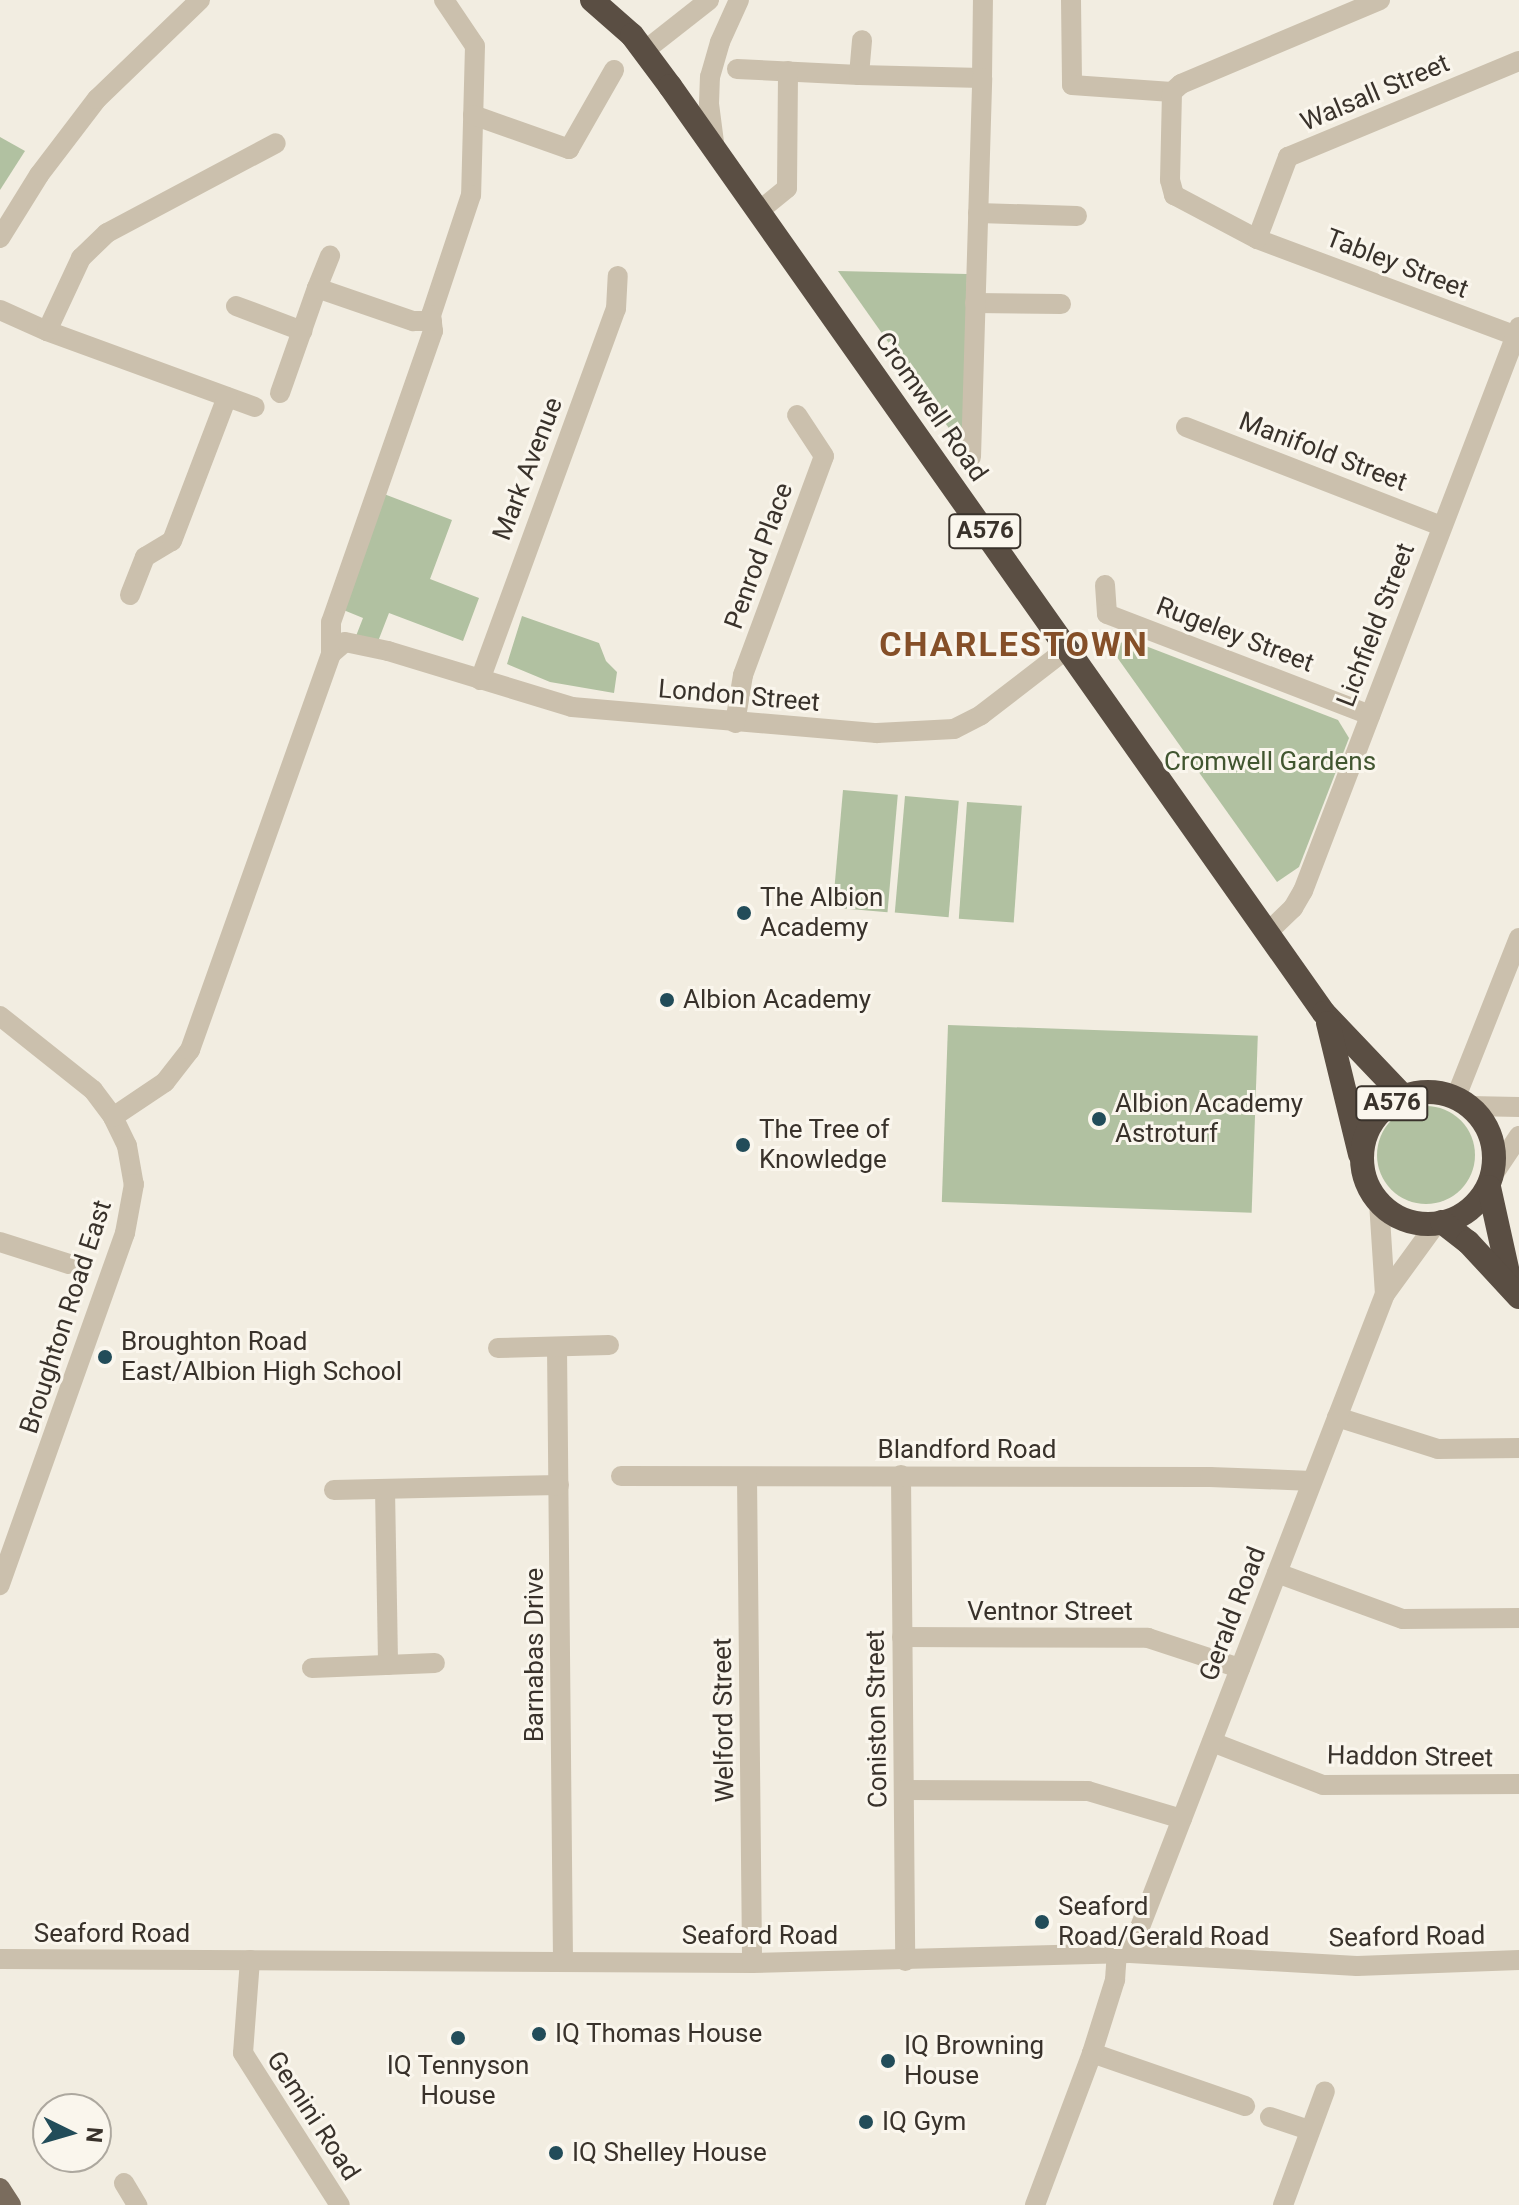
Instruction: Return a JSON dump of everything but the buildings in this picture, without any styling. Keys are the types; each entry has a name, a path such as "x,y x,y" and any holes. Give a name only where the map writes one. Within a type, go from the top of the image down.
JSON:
{"highway":[{"name":"Cromwell Road","path":"592,0 632,35 716,150 1324,1013 1403,1096"},
{"name":"Cromwell Road","path":"1324,1013 1362,1160"},
{"name":"A576","path":"1434,1091 1462,1101 1489,1130 1495,1152 1491,1181 1515,1291 1439,1223 1413,1222 1379,1202 1367,1182 1362,1160 1365,1137 1383,1108 1403,1096 1434,1091"},
{"path":"1439,1223 1458,1217 1491,1181"}],"main road":[{"path":"0,2188 11,2205"}],"street":[{"path":"0,238 39,175 97,99 200,0"},
{"path":"113,1117 165,1082 190,1050 331,654 331,622 433,331 432,321 471,195 475,46 444,0"},
{"path":"643,52 709,0"},
{"path":"716,150 709,104 710,77 720,42 739,0"},
{"path":"971,457 983,0"},
{"path":"1071,0 1072,85 1172,92 1181,84 1380,0"},
{"path":"859,75 862,40"},
{"name":"Walsall Street","path":"1257,239 1288,157 1519,61"},
{"path":"737,69 982,78"},
{"path":"473,115 569,149 614,70"},
{"path":"759,211 787,188 788,71"},
{"name":"Tabley Street","path":"1172,92 1170,180 1174,195 1257,239 1518,333"},
{"path":"47,331 81,258 107,233 276,143"},
{"path":"978,213 1077,216"},
{"path":"280,393 330,255"},
{"name":"Mark Avenue","path":"480,680 616,309 618,276"},
{"path":"317,288 413,321 432,321"},
{"path":"975,303 1061,304"},
{"path":"236,306 302,331"},
{"path":"0,310 47,331 255,407"},
{"name":"Lichfield Street","path":"1268,932 1293,908 1303,891 1441,526 1518,333"},
{"path":"130,595 145,557 172,541 227,397"},
{"name":"Penrod Place","path":"735,723 743,675 824,456 797,415"},
{"name":"Manifold Street","path":"1186,427 1441,526"},
{"name":"Rugeley Street","path":"1105,585 1107,614 1370,715"},
{"name":"London Street","path":"331,654 345,642 388,651 572,707 877,733 954,729 981,715 1068,648"},
{"path":"1519,938 1462,1101 1519,1107"},
{"name":"Broughton Road East","path":"0,1016 93,1090 113,1117 132,1165 130,1217 0,1585"},
{"path":"1491,1181 1519,1136"},
{"name":"Gerald Road","path":"1379,1202 1385,1294"},
{"name":"Gerald Road","path":"1035,2205 1092,2053 1123,1953 1182,1819 1385,1294 1439,1223"},
{"path":"0,1242 69,1264"},
{"path":"498,1348 609,1345"},
{"name":"Barnabas Drive","path":"557,1347 563,1962"},
{"path":"1337,1417 1438,1449 1519,1448"},
{"name":"Coniston Street","path":"901,1475 905,1961"},
{"name":"Blandford Road","path":"621,1476 1210,1477 1312,1481"},
{"name":"Welford Street","path":"747,1477 752,1963"},
{"path":"334,1490 559,1485"},
{"path":"385,1489 388,1665"},
{"path":"1277,1573 1403,1619 1519,1618"},
{"name":"Ventnor Street","path":"902,1637 1148,1638 1240,1668"},
{"path":"312,1668 435,1663"},
{"name":"Haddon Street","path":"1212,1742 1323,1785 1519,1784"},
{"path":"904,1790 1088,1791 1182,1819"},
{"name":"Seaford Road","path":"0,1959 752,1963 1123,1953 1357,1966 1519,1960"},
{"name":"Gemini Road","path":"250,1960 243,2053 340,2205"},
{"path":"1092,2053 1245,2106"},
{"path":"1283,2205 1325,2091"},
{"path":"1270,2117 1309,2130"},
{"path":"124,2183 137,2205"}],"green space":[{"path":"0,137 25,151 0,190"},
{"path":"838,271 967,274 964,434 958,437 953,434"},
{"path":"384,494 452,520 430,579 479,598 463,641 389,613 377,644 356,636 363,618 341,609"},
{"path":"522,616 599,643 606,661 617,672 614,693 550,682 507,664"},
{"name":"Cromwell Gardens","path":"1130,640 1338,720 1349,738 1299,867 1277,882 1114,653 1120,643"},
{"path":"843,790 898,795 888,912 833,908"},
{"path":"905,796 959,801 949,917 895,913"},
{"path":"967,802 1022,806 1014,923 959,919"},
{"name":"Albion Academy Astroturf","path":"948,1025 1258,1036 1252,1213 942,1202"},
{"path":"1416,1106 1436,1106 1461,1120 1472,1136 1475,1155 1472,1174 1461,1190 1436,1204 1416,1204 1399,1196 1385,1182 1377,1165 1377,1145 1385,1128 1399,1114"}],"place":[{"name":"The Albion Academy","path":"744,913"},
{"name":"Albion Academy","path":"667,1000"},
{"name":"Albion Academy Astroturf","path":"1099,1119"},
{"name":"The Tree of Knowledge","path":"743,1145"},
{"name":"Broughton Road East/Albion High School","path":"105,1357"},
{"name":"Seaford Road/Gerald Road","path":"1042,1922"},
{"name":"IQ Thomas House","path":"539,2034"},
{"name":"IQ Tennyson House","path":"458,2038"},
{"name":"IQ Browning House","path":"888,2061"},
{"name":"IQ Gym","path":"866,2122"},
{"name":"IQ Shelley House","path":"556,2153"}],"district":[{"name":"CHARLESTOWN","path":"1014,645"}]}
